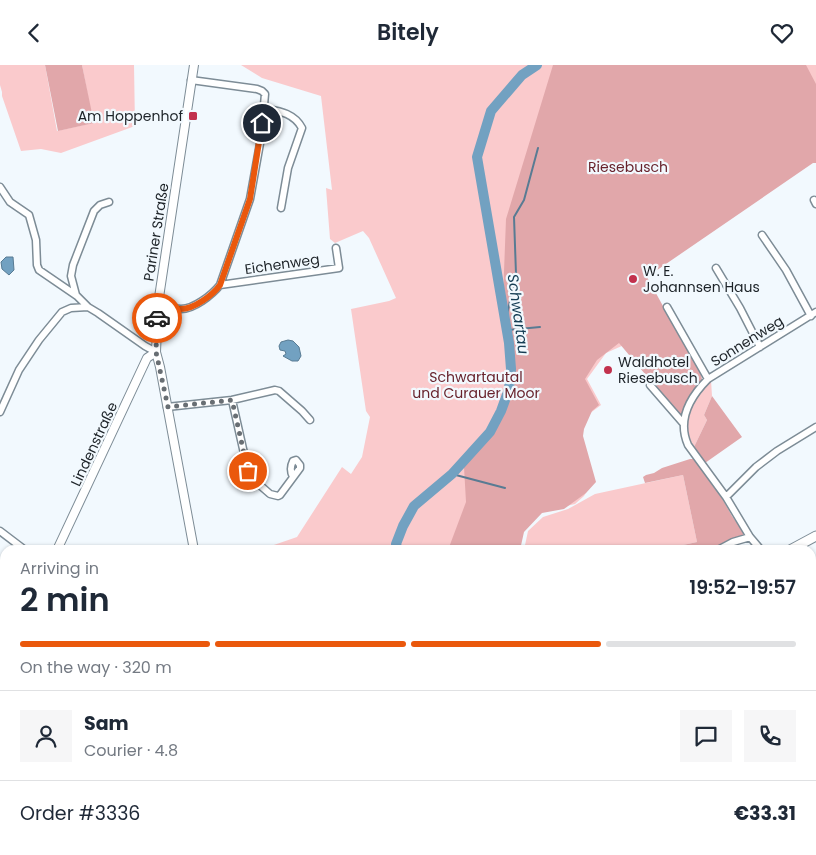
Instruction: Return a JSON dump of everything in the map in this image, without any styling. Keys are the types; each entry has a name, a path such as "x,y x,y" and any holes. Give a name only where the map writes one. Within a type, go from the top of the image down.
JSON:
{"main road":[{"path":"799,545 816,536"}],"street":[{"name":"Pariner Straße","path":"193,545 156,352 158,304 194,65"},
{"path":"158,304 176,309 189,308 212,294 220,285 250,199 260,137 265,94 262,91 191,80"},
{"path":"264,108 285,112 295,119 302,128 288,168 281,209"},
{"path":"0,187 10,202 29,215 36,240 39,270 77,296 88,307 156,352"},
{"path":"77,296 71,276 73,265 94,211 100,205 109,203"},
{"path":"762,235 813,314"},
{"name":"Eichenweg","path":"220,285 339,268 336,248"},
{"path":"716,267 740,307 760,347"},
{"path":"0,412 19,370 39,340 62,313 70,308 88,307"},
{"path":"667,307 708,379"},
{"name":"Sonnenweg","path":"683,423 687,409 701,386 708,379 813,314"},
{"name":"Lindenstraße","path":"60,545 147,358 156,352"},
{"path":"650,385 683,423 688,445 726,497 756,545"},
{"path":"168,407 232,400 275,390 279,391 302,411 310,421"},
{"path":"232,400 244,457 248,471 253,479 270,494 278,496 293,477"},
{"path":"726,497 777,451 816,427"},
{"path":"0,531 18,545"},
{"path":"727,545 750,537"}],"green space":[{"path":"0,65 45,65 57,131 93,123 82,65 134,65 135,126 61,153 41,149 21,151 2,96"},
{"path":"45,65 82,65 94,123 58,131"},
{"name":"Schwartautal und Curauer Moor","path":"241,65 816,65 816,153 648,275 624,345 606,353 587,379 601,405 577,423 594,479 584,496 575,504 535,513 521,528 517,545 274,545 297,537 342,467 351,474 362,457 370,417 366,411 351,309 396,298 369,238 363,231 335,243 330,239 326,188 332,190 321,96 262,78"},
{"name":"Riesebusch","path":"553,65 806,65 816,84 816,163 813,163 647,277 701,375 702,379 691,395 682,416 619,343 597,360 585,379 599,405 592,411 583,436 596,482 586,493 564,509 542,513 524,532 521,545 450,545 466,502 464,467 493,434 511,390 514,347 503,298 506,219"},
{"path":"711,380 712,396 704,415 707,420 694,447 688,441 688,416 699,393"},
{"path":"712,396 742,437 705,463 694,447 707,420 704,415"},
{"path":"693,459 723,500 744,533 743,535 722,545 683,545 697,542 683,475 645,483 643,477 662,468"},
{"path":"683,475 697,542 683,545 525,545 528,531 543,517 568,509 595,494"}],"water":[{"path":"6,257 13,257 14,270 9,275 2,269 1,262"},
{"path":"293,341 299,347 301,356 298,361 292,361 283,356 286,354 285,351 280,350 281,342"}],"waterway":[{"name":"Schwartau","path":"396,545 403,526 414,506 452,474 490,432 501,411 509,389 511,369 509,343 477,157 491,111 522,75 537,65"},
{"path":"506,319 516,274 514,217 524,200 538,148"},
{"path":"507,330 540,327"},
{"path":"452,474 505,488"}],"way so far":[{"path":"157,318 156,352 168,407 232,400 248,471"}],"place":[{"name":"Am Hoppenhof","path":"193,116"},
{"name":"W. E. Johannsen Haus","path":"633,279"},
{"name":"Waldhotel Riesebusch","path":"608,370"}],"route":[{"path":"157,318 158,304 176,309 189,308 212,294 220,285 250,199 262,123"}]}
